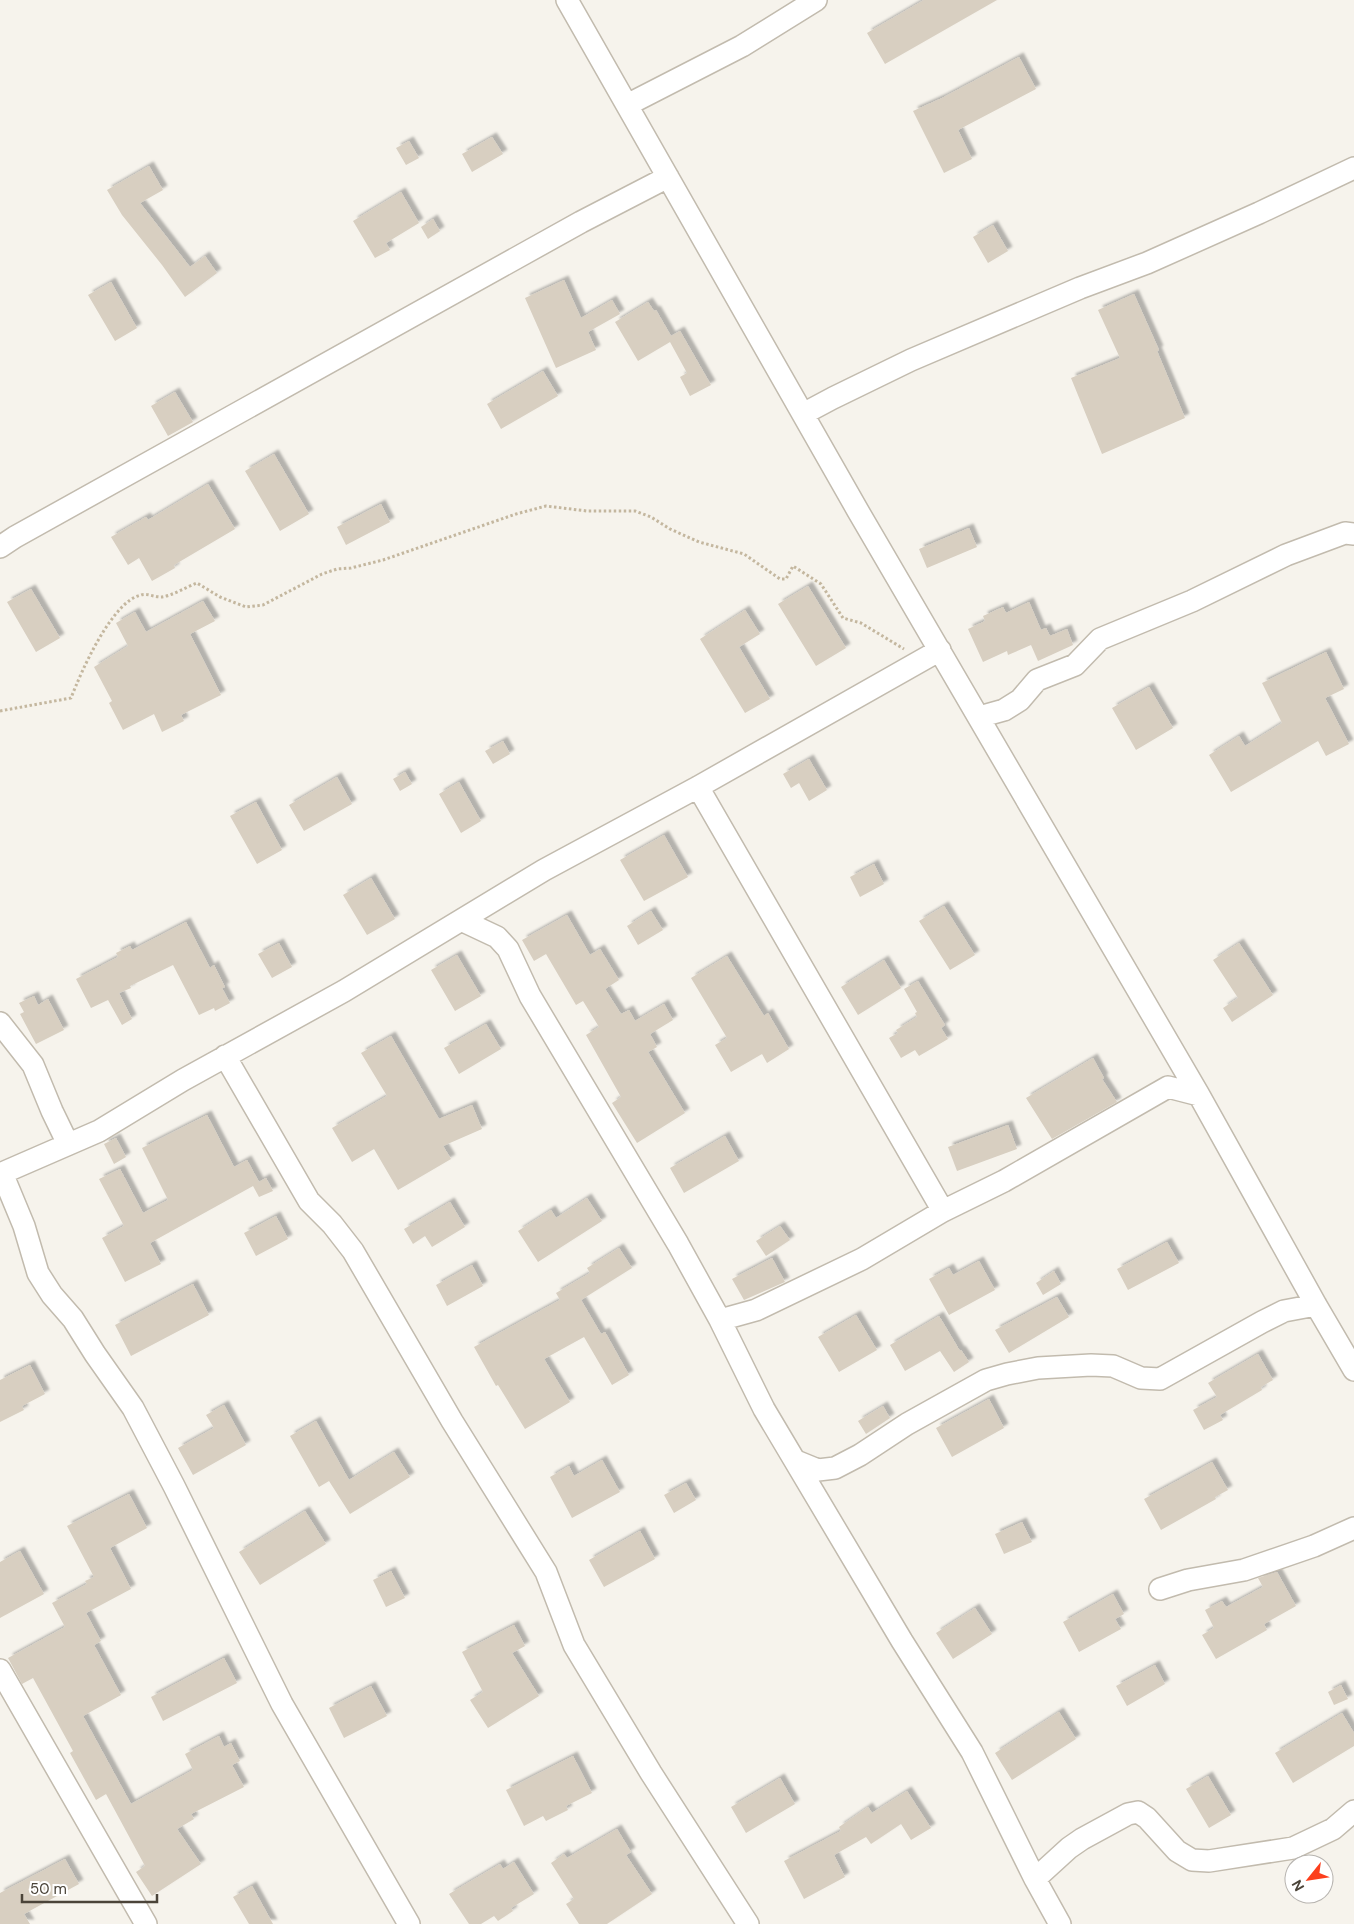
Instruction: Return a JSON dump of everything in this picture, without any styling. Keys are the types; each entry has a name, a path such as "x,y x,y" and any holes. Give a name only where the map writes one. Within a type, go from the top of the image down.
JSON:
{"street":[{"path":"567,0 803,414 931,655 979,717 1199,1095 1354,1370"},
{"path":"627,105 742,46 816,0"},
{"path":"803,414 911,360 1080,288 1165,255 1354,168"},
{"path":"0,547 581,222 668,177"},
{"path":"979,717 1004,710 1020,700 1038,680 1076,665 1100,639 1192,601 1286,555 1345,533 1354,534"},
{"path":"410,1924 282,1704 174,1486 133,1408 73,1319 52,1295 38,1273 24,1226 1,1174 99,1131 225,1056 344,992 544,870 698,787 931,655"},
{"path":"698,787 943,1211"},
{"path":"463,921 497,938 508,949 530,996 678,1244 720,1320 764,1409 902,1641 972,1752 1035,1879 1060,1924"},
{"path":"0,1023 33,1066 68,1144"},
{"path":"225,1056 309,1200 332,1224 353,1251 452,1421 546,1572 574,1645 651,1774 748,1924"},
{"path":"720,1320 756,1310 862,1259 943,1211 1004,1181 1168,1087 1199,1095"},
{"path":"796,1461 818,1470 835,1468 860,1455 907,1424 986,1380 1007,1374 1038,1368 1091,1365 1113,1366 1142,1378 1160,1379 1262,1322 1284,1312 1316,1305"},
{"path":"1160,1589 1188,1580 1244,1570 1314,1546 1354,1528"},
{"path":"0,1670 47,1755 146,1924"},
{"path":"1035,1879 1069,1848 1128,1814 1138,1812 1147,1818 1177,1850 1192,1860 1209,1861 1293,1848 1333,1830 1354,1811"}],"path":[{"path":"0,711 71,698 85,664 108,625 128,600 142,594 161,597 197,583 220,597 246,607 263,605 322,574 337,569 351,568 383,560 516,514 546,506 587,512 635,511 651,517 670,530 699,542 744,554 780,579 786,579 793,566 821,584 843,618 861,623 931,655"}],"building":[{"path":"924,0 997,0 885,64 867,33"},
{"path":"1019,57 1036,89 958,130 972,159 944,173 913,111 942,98"},
{"path":"492,137 503,154 472,172 462,154"},
{"path":"409,141 419,158 406,165 396,148"},
{"path":"149,166 163,190 140,203 190,267 205,256 217,273 185,297 122,215 107,190"},
{"path":"401,192 419,223 386,243 390,250 375,258 353,221"},
{"path":"433,219 440,231 428,239 421,227"},
{"path":"993,225 1008,251 988,263 973,237"},
{"path":"564,280 581,318 612,300 620,314 588,332 596,350 556,368 525,298"},
{"path":"111,282 137,328 115,341 88,295"},
{"path":"1134,294 1159,350 1157,351 1185,418 1102,454 1071,378 1120,358 1098,310"},
{"path":"648,302 654,311 656,310 671,336 680,331 711,385 690,396 680,377 687,373 670,342 638,361 615,322"},
{"path":"543,371 558,396 501,429 487,404"},
{"path":"175,392 193,422 168,436 151,406"},
{"path":"274,454 309,514 280,531 245,471"},
{"path":"208,484 235,529 174,565 175,568 152,581 139,558 128,565 111,537 146,517 148,520"},
{"path":"381,504 390,522 346,545 337,527"},
{"path":"969,528 977,547 927,568 919,549"},
{"path":"808,586 846,648 816,666 778,604"},
{"path":"31,589 60,638 36,652 7,602"},
{"path":"203,601 215,621 190,634 221,695 181,715 184,721 162,732 154,714 123,730 109,703 112,701 94,667 128,646 116,623 135,612 146,632"},
{"path":"1029,602 1041,630 1046,628 1050,636 1067,629 1073,645 1038,661 1031,645 1008,655 1007,651 983,662 968,629 985,621 983,616 1003,607 1006,613"},
{"path":"745,610 760,634 739,647 770,699 745,713 700,639"},
{"path":"1326,652 1344,689 1325,698 1349,744 1326,756 1318,741 1231,792 1209,755 1239,736 1245,746 1282,723 1262,683"},
{"path":"1149,687 1173,728 1136,750 1112,708"},
{"path":"503,741 510,754 493,764 485,751"},
{"path":"809,759 827,790 809,801 799,783 791,788 783,774"},
{"path":"405,772 412,784 400,791 393,779"},
{"path":"337,777 352,804 304,831 289,805"},
{"path":"459,782 481,821 461,833 439,794"},
{"path":"256,802 282,850 257,864 230,816"},
{"path":"664,835 688,877 644,901 620,860"},
{"path":"874,864 884,884 860,897 850,877"},
{"path":"371,878 395,919 367,935 343,895"},
{"path":"944,906 975,955 950,970 919,921"},
{"path":"651,911 663,930 638,945 627,926"},
{"path":"567,915 590,955 600,949 619,980 605,989 621,1014 629,1010 635,1021 664,1004 673,1020 650,1034 657,1047 648,1052 685,1113 637,1143 612,1103 621,1097 586,1035 599,1027 583,1001 576,1005 546,954 534,961 522,940"},
{"path":"186,922 210,968 214,965 225,987 222,988 230,1003 215,1011 214,1008 199,1015 173,965 119,993 132,1019 122,1025 108,1000 91,1008 76,979 118,957 116,953 130,946 132,950"},
{"path":"279,943 292,967 272,978 258,954"},
{"path":"1239,943 1273,995 1232,1022 1223,1008 1238,998 1213,960"},
{"path":"457,955 481,996 455,1011 431,970"},
{"path":"727,956 764,1016 768,1013 789,1049 767,1063 762,1054 731,1072 715,1045 727,1038 691,978"},
{"path":"884,960 901,988 858,1015 841,987"},
{"path":"918,981 945,1025 941,1028 948,1039 919,1056 915,1050 901,1058 889,1038 898,1033 896,1030 917,1017 915,1013 917,1012 904,989"},
{"path":"34,996 38,1005 48,999 64,1030 36,1044 20,1014 24,1012 19,1003"},
{"path":"486,1024 501,1049 459,1074 444,1048"},
{"path":"391,1036 439,1119 472,1105 482,1129 443,1146 451,1159 398,1190 374,1149 352,1162 332,1128 387,1096 361,1053"},
{"path":"1093,1058 1104,1078 1102,1079 1117,1102 1052,1139 1026,1098"},
{"path":"207,1115 234,1167 247,1160 259,1182 266,1178 273,1191 259,1197 253,1186 150,1243 161,1264 125,1282 102,1238 124,1226 99,1179 120,1169 143,1213 168,1200 142,1148"},
{"path":"1008,1125 1017,1149 957,1171 948,1147"},
{"path":"725,1136 739,1161 684,1193 670,1168"},
{"path":"116,1138 126,1157 114,1164 104,1144"},
{"path":"587,1198 602,1221 538,1262 518,1231 551,1210 556,1218"},
{"path":"450,1202 465,1227 432,1247 425,1236 413,1244 404,1229"},
{"path":"276,1216 288,1239 256,1256 244,1233"},
{"path":"780,1226 790,1240 766,1256 756,1241"},
{"path":"1167,1242 1179,1263 1128,1290 1117,1269"},
{"path":"619,1248 632,1268 581,1300 601,1334 605,1332 629,1375 612,1385 584,1337 544,1359 570,1402 525,1429 498,1385 496,1386 474,1347 560,1300 556,1293 590,1273 587,1268"},
{"path":"772,1258 785,1282 744,1300 732,1279"},
{"path":"979,1261 995,1290 949,1315 929,1279 949,1268 953,1275"},
{"path":"472,1265 483,1286 447,1306 436,1285"},
{"path":"1054,1271 1061,1284 1043,1295 1036,1283"},
{"path":"193,1284 209,1315 131,1356 115,1325"},
{"path":"1057,1297 1069,1317 1009,1353 995,1330"},
{"path":"856,1315 877,1350 839,1372 818,1337"},
{"path":"939,1316 960,1351 969,1362 954,1372 940,1351 905,1371 890,1345"},
{"path":"1258,1354 1273,1380 1261,1387 1262,1390 1220,1415 1223,1420 1204,1430 1193,1410 1217,1397 1208,1383"},
{"path":"30,1365 45,1394 22,1406 24,1410 0,1422 0,1380"},
{"path":"989,1399 1004,1428 952,1457 936,1428"},
{"path":"224,1405 246,1445 193,1475 178,1448 214,1428 206,1415"},
{"path":"883,1406 890,1418 866,1434 858,1421"},
{"path":"316,1421 349,1480 394,1452 410,1477 350,1514 329,1481 319,1487 290,1436"},
{"path":"602,1460 620,1492 572,1518 550,1477 569,1466 574,1476"},
{"path":"1212,1462 1228,1490 1215,1497 1216,1499 1161,1530 1144,1499"},
{"path":"686,1483 696,1500 674,1513 664,1495"},
{"path":"129,1494 147,1528 110,1548 131,1589 86,1613 101,1641 94,1645 121,1695 83,1716 131,1804 193,1770 185,1754 219,1736 224,1747 231,1743 240,1761 232,1765 244,1787 191,1814 194,1819 177,1829 201,1864 152,1896 136,1872 145,1866 106,1794 96,1800 70,1753 73,1751 33,1678 22,1684 8,1658 65,1627 52,1603 87,1584 85,1581 94,1577 67,1526"},
{"path":"305,1511 326,1544 260,1585 239,1552"},
{"path":"1022,1522 1032,1542 1004,1554 995,1534"},
{"path":"640,1531 655,1559 604,1587 589,1560"},
{"path":"20,1551 44,1594 0,1618 0,1562"},
{"path":"391,1571 405,1598 386,1607 373,1580"},
{"path":"1277,1572 1296,1606 1264,1624 1267,1630 1216,1659 1202,1635 1214,1628 1205,1610 1222,1601 1226,1607 1263,1587 1258,1578"},
{"path":"1113,1594 1124,1614 1115,1619 1121,1629 1079,1652 1063,1622"},
{"path":"975,1608 992,1634 953,1659 936,1633"},
{"path":"514,1625 525,1646 512,1653 539,1696 488,1728 470,1700 483,1692 462,1652"},
{"path":"224,1658 237,1683 163,1721 151,1697"},
{"path":"1155,1665 1165,1684 1127,1706 1116,1686"},
{"path":"1341,1685 1348,1699 1334,1705 1328,1692"},
{"path":"371,1686 387,1716 344,1738 329,1708"},
{"path":"1059,1712 1076,1739 1012,1780 995,1753"},
{"path":"1342,1713 1354,1733 1354,1746 1293,1783 1275,1753"},
{"path":"573,1756 592,1793 566,1806 568,1810 546,1821 543,1816 524,1826 506,1790"},
{"path":"1208,1776 1231,1815 1209,1828 1186,1789"},
{"path":"780,1778 795,1804 746,1833 731,1807"},
{"path":"907,1791 931,1828 911,1840 901,1824 871,1844 866,1837 834,1855 845,1877 804,1899 784,1861 841,1831 839,1827 868,1807 872,1813"},
{"path":"617,1829 631,1852 626,1855 652,1894 607,1924 579,1924 566,1904 574,1899 551,1863 564,1854 567,1858"},
{"path":"65,1859 79,1884 24,1914 30,1924 0,1924 0,1893"},
{"path":"514,1862 534,1894 511,1908 513,1911 498,1921 494,1916 481,1924 469,1924 449,1894 500,1864 503,1869"},
{"path":"252,1886 273,1924 249,1924 233,1897"}]}
